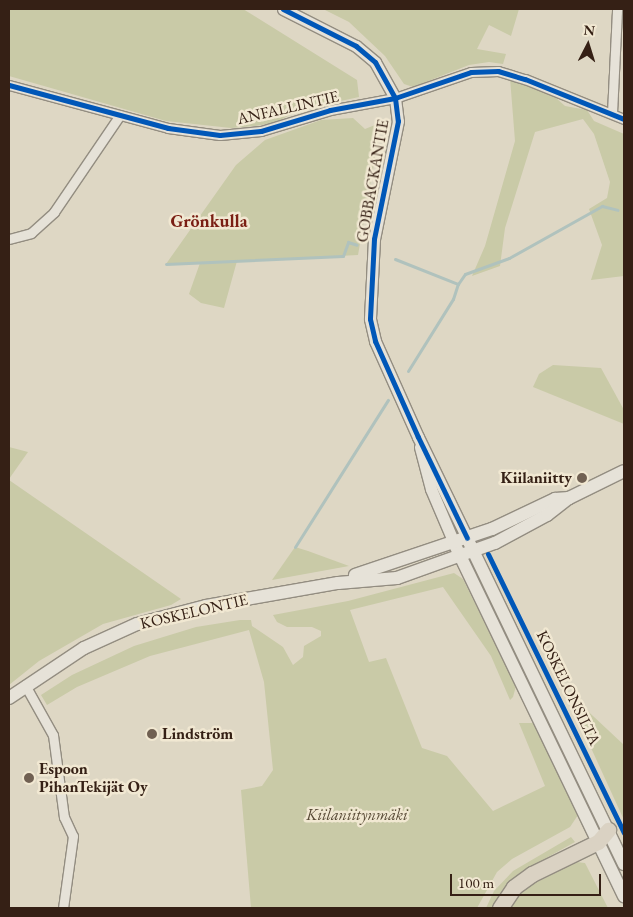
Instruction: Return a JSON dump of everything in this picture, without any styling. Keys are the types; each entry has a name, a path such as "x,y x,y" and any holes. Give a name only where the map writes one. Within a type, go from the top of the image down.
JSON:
{"highway":[{"path":"500,908 514,887 532,874 603,836"}],"main road":[{"path":"568,498 624,472"},
{"name":"KOSKELONTIE","path":"338,583 467,538 556,499 568,498"},
{"name":"KOSKELONTIE","path":"9,698 25,685 84,648 137,624 206,606 338,583 397,578 473,551 547,516 568,498"},
{"name":"KOSKELONSILTA","path":"467,538 603,836 624,896"},
{"name":"KOSKELONSILTA","path":"454,543 603,836 624,864"}],"street":[{"name":"GOBBACKANTIE","path":"283,9 356,46 375,62 395,98 398,121 374,240 370,319 376,341 418,437 467,538"},
{"path":"612,113 617,9"},
{"name":"ANFALLINTIE","path":"9,85 190,132 244,134 330,110 395,98 456,76 498,71 525,78 624,119"},
{"path":"9,239 31,233 54,212 120,115"},
{"name":"GOBBACKANTIE","path":"418,437 426,476 454,543"},
{"path":"25,685 53,735 64,817 73,836 63,908"}],"green space":[{"path":"9,9 243,9 357,80 359,97 300,110 274,123 255,126 231,128 166,121 9,76"},
{"path":"323,9 519,9 511,36 489,25 477,49 506,54 503,64 489,62 469,65 413,87 404,84 385,56 349,22"},
{"path":"510,78 556,98 565,106 587,110 594,121 624,134 624,276 591,280 602,245 589,209 607,198 610,182 594,134 583,119 535,132 505,228 500,266 472,276 485,246 515,141"},
{"path":"353,118 365,129 375,125 379,135 358,255 237,261 224,308 201,303 189,294 200,263 166,264 236,165 265,140 321,120"},
{"path":"553,365 601,368 624,410 624,424 533,387 539,374"},
{"path":"9,447 28,452 9,479"},
{"path":"9,480 181,599 171,605 103,624 39,661 9,685"},
{"path":"295,547 308,551 349,566 272,580"},
{"name":"Kiilaniitynmäki","path":"454,573 463,579 516,686 513,697 510,700 491,656 443,587 350,610 369,662 386,658 422,748 447,756 493,811 545,786 519,723 534,723 578,815 570,827 512,859 497,872 477,908 251,908 241,790 262,786 273,770 264,682 249,630 150,656 77,687 47,705 41,695 72,675 134,646 196,627 240,620 251,620 252,626 283,647 293,665 303,657 304,646 321,636 321,631 312,627 287,627 277,622 273,615 348,601"},
{"path":"577,701 624,745 624,820 586,737"},
{"path":"571,837 575,842 530,867 493,908 486,908 494,891 513,871"},
{"path":"577,862 585,863 608,908 507,908 527,887"}],"waterway":[{"path":"395,259 458,284 465,274 509,258 602,206 618,210"},
{"path":"166,264 343,256 348,242 357,245"},
{"path":"408,371 453,299 458,284"},
{"path":"295,547 388,400"}],"cycle path":[{"path":"283,9 356,46 375,62 395,98 398,121 374,239 370,319 375,341 418,437 467,538"},
{"path":"9,85 168,128 220,135 261,131 330,110 395,98 471,72 498,71 525,79 624,119"},
{"path":"488,554 624,833"}],"place":[{"name":"Kiilaniitty","path":"582,478"},
{"name":"Lindström","path":"152,734"},
{"name":"Espoon PihanTekijät Oy","path":"29,778"}],"district":[{"name":"Grönkulla","path":"209,221"}]}
